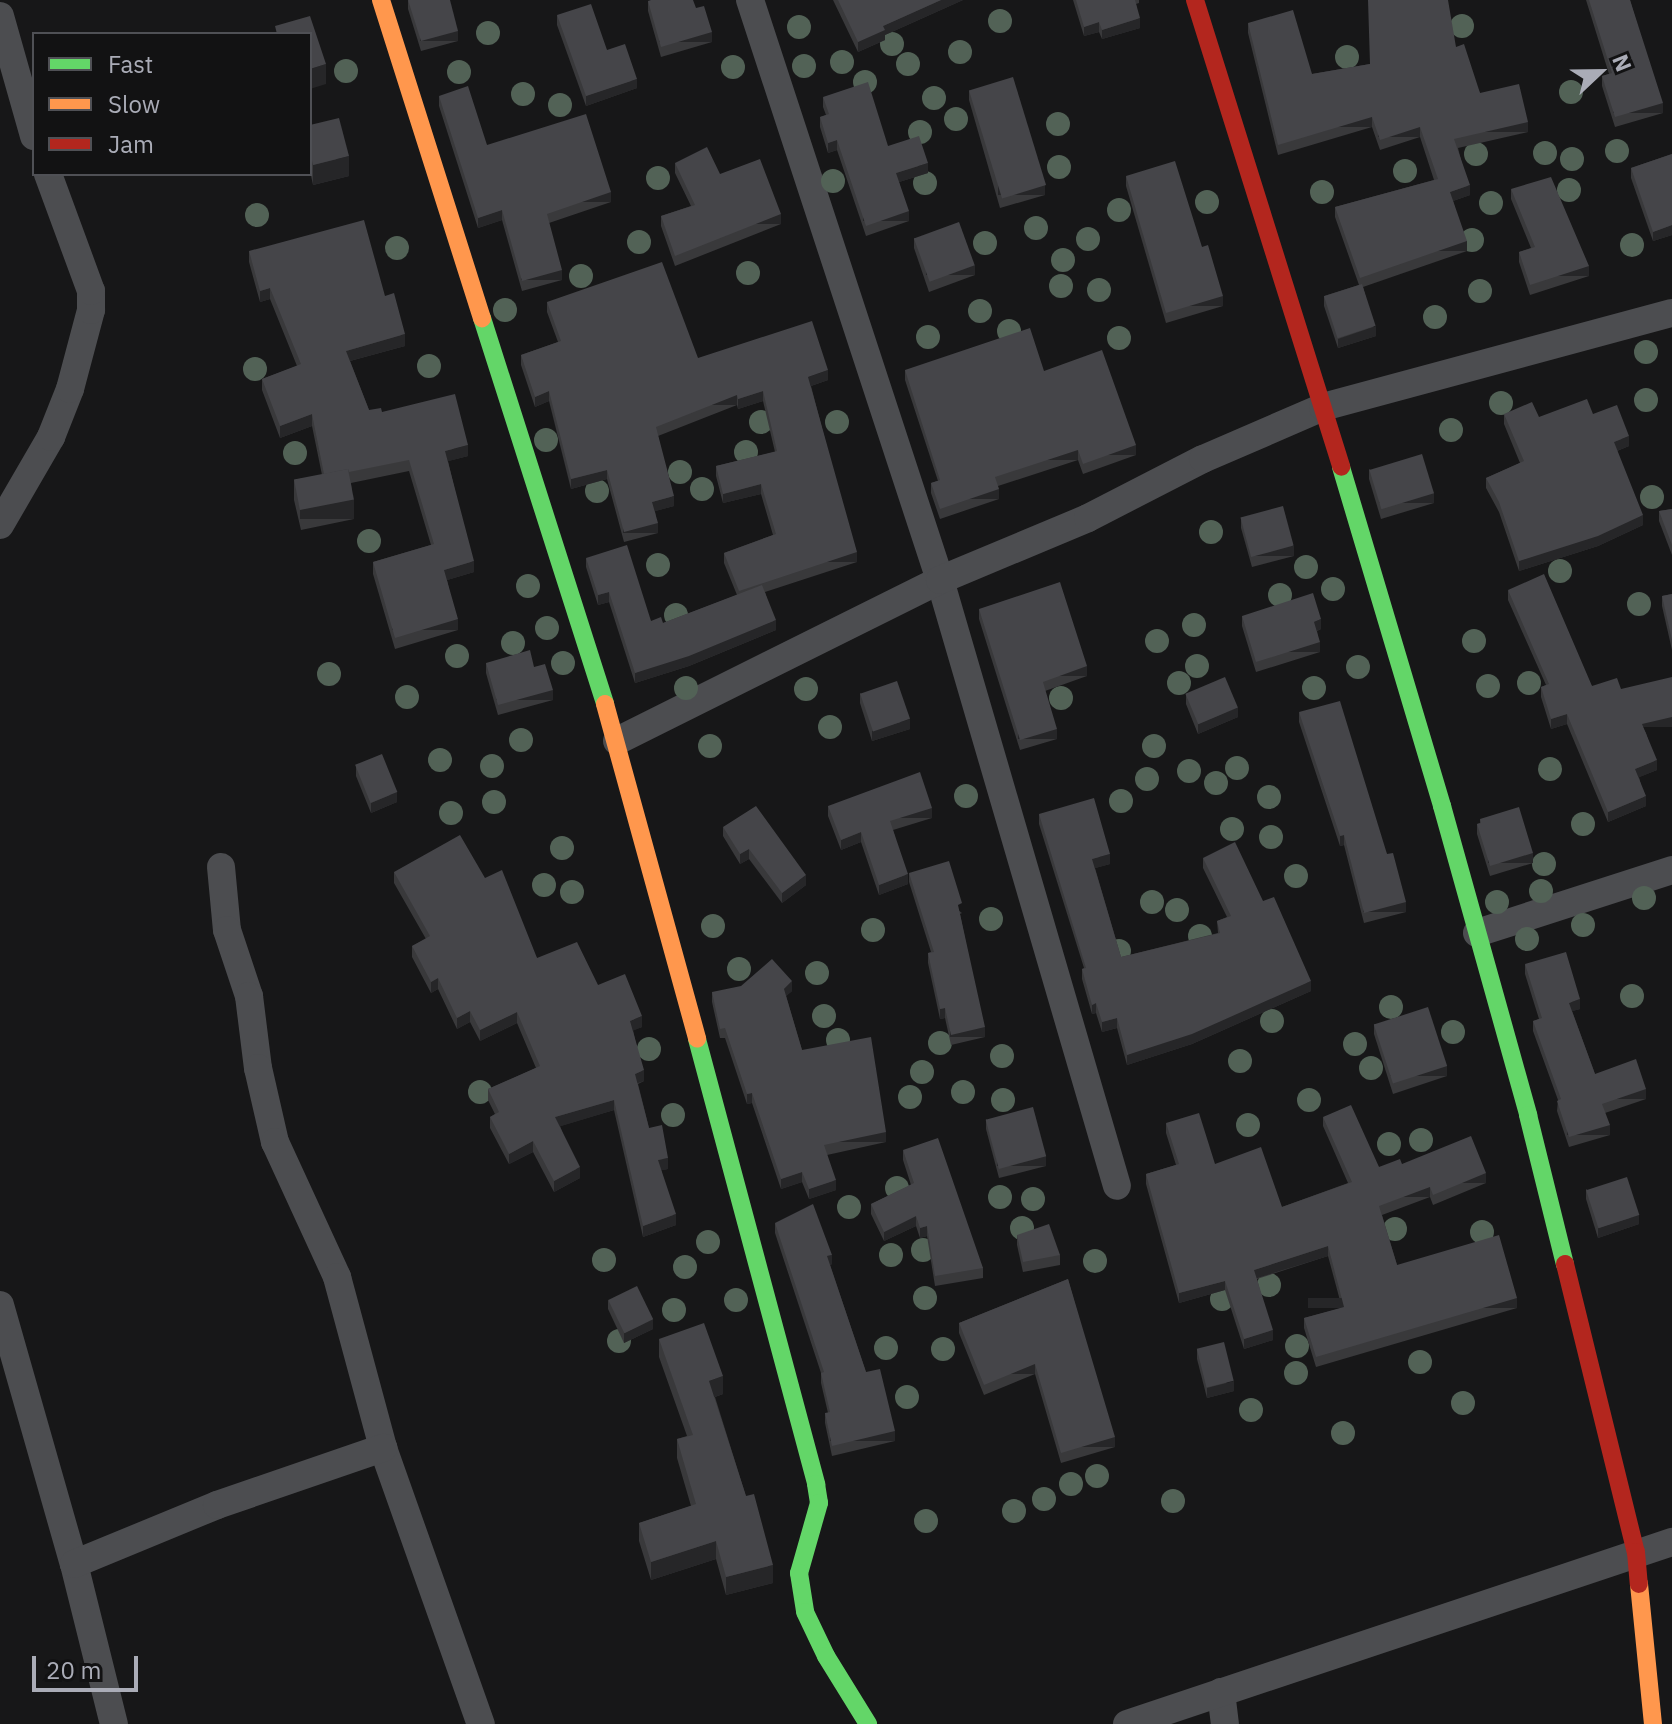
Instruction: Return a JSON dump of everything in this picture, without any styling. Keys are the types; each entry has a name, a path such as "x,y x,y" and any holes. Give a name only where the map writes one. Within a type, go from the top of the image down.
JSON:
{"street":[{"path":"381,0 617,741 816,1484 819,1503 805,1543 799,1573 805,1612 826,1656 868,1724"},
{"path":"750,0 940,580 1117,1186"},
{"path":"1195,0 1323,407 1528,1115 1636,1552 1653,1724"},
{"path":"0,16 32,129"},
{"path":"0,525 51,437 70,389 91,310 91,291 49,176"},
{"path":"617,741 940,580 1088,518 1203,459 1323,407 1672,313"},
{"path":"221,867 227,930 249,996 258,1068 275,1142 337,1277 383,1448 481,1724"},
{"path":"1477,933 1672,870"},
{"path":"0,1305 74,1564 114,1724"},
{"path":"74,1564 217,1505 383,1448"},
{"path":"1127,1724 1672,1542"},
{"path":"1221,1692 1225,1724"}],"building":[{"path":"408,0 450,0 458,31 421,41"},
{"path":"693,0 696,8 704,6 712,32 661,47 648,1"},
{"path":"838,0 941,0 883,26 885,30 858,42"},
{"path":"1076,0 1135,0 1140,18 1102,30 1099,22 1084,27"},
{"path":"1368,0 1448,0 1456,47 1464,44 1480,93 1519,84 1528,122 1454,139 1470,185 1450,192 1467,241 1360,278 1335,207 1438,179 1420,127 1380,140 1372,117 1278,145 1248,23 1293,10 1312,74 1370,64"},
{"path":"1589,0 1630,0 1663,103 1615,117 1602,76 1612,73"},
{"path":"591,4 607,50 625,44 637,79 586,96 557,15"},
{"path":"310,16 326,64 312,68 312,32 276,32 275,26"},
{"path":"1013,77 1046,185 1002,199 969,90"},
{"path":"868,82 888,146 919,136 928,163 896,173 909,211 866,226 837,140 828,143 820,117 829,114 823,97"},
{"path":"468,86 487,145 586,114 611,192 547,214 562,270 522,281 502,210 478,218 439,96"},
{"path":"339,118 349,156 313,165 312,125"},
{"path":"707,147 720,174 760,159 781,214 675,256 661,216 695,205 675,163"},
{"path":"1672,154 1672,225 1653,232 1631,168"},
{"path":"1175,161 1202,247 1208,245 1223,296 1166,313 1126,176"},
{"path":"1551,177 1589,266 1530,285 1519,252 1535,247 1511,189"},
{"path":"364,220 385,296 394,293 405,334 346,351 369,410 381,408 382,412 455,394 468,445 445,451 474,561 444,570 458,619 395,638 373,562 434,544 409,460 324,474 312,414 280,426 262,379 301,364 270,288 260,291 249,251"},
{"path":"959,222 975,265 930,282 914,238"},
{"path":"662,262 698,358 812,321 828,370 808,377 857,552 739,591 724,553 776,534 761,484 723,494 716,466 777,451 763,391 738,399 737,395 656,427 674,496 652,502 658,523 624,532 607,470 571,479 549,391 535,397 521,355 561,341 547,302"},
{"path":"1362,284 1376,326 1338,338 1324,296"},
{"path":"1030,328 1044,371 1102,350 1136,445 1083,464 1078,450 995,477 999,489 940,509 931,483 940,480 905,370"},
{"path":"1587,399 1593,414 1617,405 1629,436 1614,442 1643,515 1598,536 1519,561 1499,502 1486,478 1524,461 1504,414 1532,402 1539,417"},
{"path":"1422,454 1434,493 1381,509 1369,470"},
{"path":"348,469 354,499 300,510 294,479"},
{"path":"1283,506 1294,546 1251,557 1240,517"},
{"path":"1672,509 1672,545 1659,511"},
{"path":"627,545 651,621 661,617 663,623 762,585 776,620 689,656 635,673 609,592 598,595 586,558"},
{"path":"1544,574 1592,686 1617,678 1621,689 1672,677 1672,717 1642,724 1657,760 1635,769 1646,796 1608,812 1567,714 1551,719 1541,687 1549,684 1508,590"},
{"path":"1060,582 1087,666 1043,682 1057,729 1020,740 979,609"},
{"path":"1313,593 1321,619 1314,622 1320,642 1256,662 1242,616"},
{"path":"1672,594 1672,640 1662,596"},
{"path":"530,650 534,667 545,664 553,690 498,705 486,663"},
{"path":"1225,677 1238,707 1198,724 1185,694"},
{"path":"897,681 910,719 873,732 860,694"},
{"path":"1340,701 1387,854 1393,853 1406,902 1364,913 1344,835 1340,836 1299,712"},
{"path":"382,754 397,792 370,803 355,765"},
{"path":"920,772 932,808 890,821 908,874 879,885 861,832 841,840 828,806"},
{"path":"1094,798 1110,854 1092,859 1121,957 1220,933 1217,921 1231,916 1203,858 1235,842 1263,901 1274,897 1311,981 1192,1034 1127,1055 1117,1018 1102,1022 1096,1003 1092,1005 1082,969 1086,968 1039,814"},
{"path":"756,806 806,875 782,893 749,849 740,854 723,827"},
{"path":"1519,807 1533,853 1490,866 1477,824 1481,823 1480,819"},
{"path":"460,835 485,878 502,870 537,958 577,942 598,985 625,974 642,1016 630,1021 644,1070 635,1074 649,1128 662,1125 668,1158 658,1160 676,1214 643,1226 614,1100 555,1117 580,1167 554,1181 533,1141 509,1154 490,1117 499,1112 488,1089 540,1066 517,1012 480,1030 470,1011 457,1018 438,978 431,982 412,946 430,936 394,872"},
{"path":"949,861 962,903 958,905 985,1027 951,1035 945,1008 940,1009 928,953 934,952 909,873"},
{"path":"1566,952 1580,999 1569,1003 1595,1074 1636,1059 1646,1089 1602,1104 1610,1125 1569,1137 1557,1101 1561,1099 1533,1021 1542,1018 1525,964"},
{"path":"772,959 792,981 784,989 802,1050 871,1037 886,1132 824,1145 836,1180 809,1189 802,1172 781,1179 752,1093 747,1094 725,1028 720,1029 712,992 741,986"},
{"path":"1428,1007 1447,1066 1393,1084 1374,1025"},
{"path":"1351,1105 1379,1167 1400,1159 1402,1164 1471,1136 1486,1173 1433,1195 1430,1187 1379,1206 1397,1265 1499,1235 1517,1298 1316,1357 1304,1318 1344,1307 1328,1246 1254,1270 1273,1330 1244,1339 1225,1281 1179,1293 1146,1174 1179,1164 1166,1123 1199,1113 1215,1164 1261,1147 1282,1207 1352,1182 1323,1117"},
{"path":"1033,1107 1046,1156 999,1169 986,1120"},
{"path":"938,1138 983,1268 935,1276 927,1226 920,1228 916,1216 884,1232 871,1204 914,1183 903,1150"},
{"path":"1627,1177 1639,1215 1598,1228 1586,1190"},
{"path":"813,1204 832,1255 827,1256 866,1372 880,1369 895,1431 832,1446 825,1413 830,1412 821,1373 824,1372 775,1223"},
{"path":"1049,1224 1060,1255 1023,1262 1017,1235"},
{"path":"1068,1279 1115,1437 1061,1453 1035,1364 984,1385 959,1323"},
{"path":"637,1286 653,1319 624,1333 608,1300"},
{"path":"704,1323 723,1376 709,1381 746,1496 754,1494 773,1565 726,1577 716,1541 651,1562 639,1523 696,1504 677,1439 693,1435 659,1339"},
{"path":"1224,1342 1234,1381 1207,1388 1197,1349"}],"traffic: fast":[{"path":"482,318 605,704"},
{"path":"1341,467 1442,806 1528,1115 1565,1264"},
{"path":"697,1039 816,1484 819,1503 799,1573 805,1612 826,1656 868,1724"}],"traffic: slow":[{"path":"381,0 482,318"},
{"path":"605,704 697,1039"},
{"path":"1639,1584 1653,1724"}],"traffic: jam":[{"path":"1195,0 1341,467"},
{"path":"1565,1264 1636,1552 1639,1584"}]}
